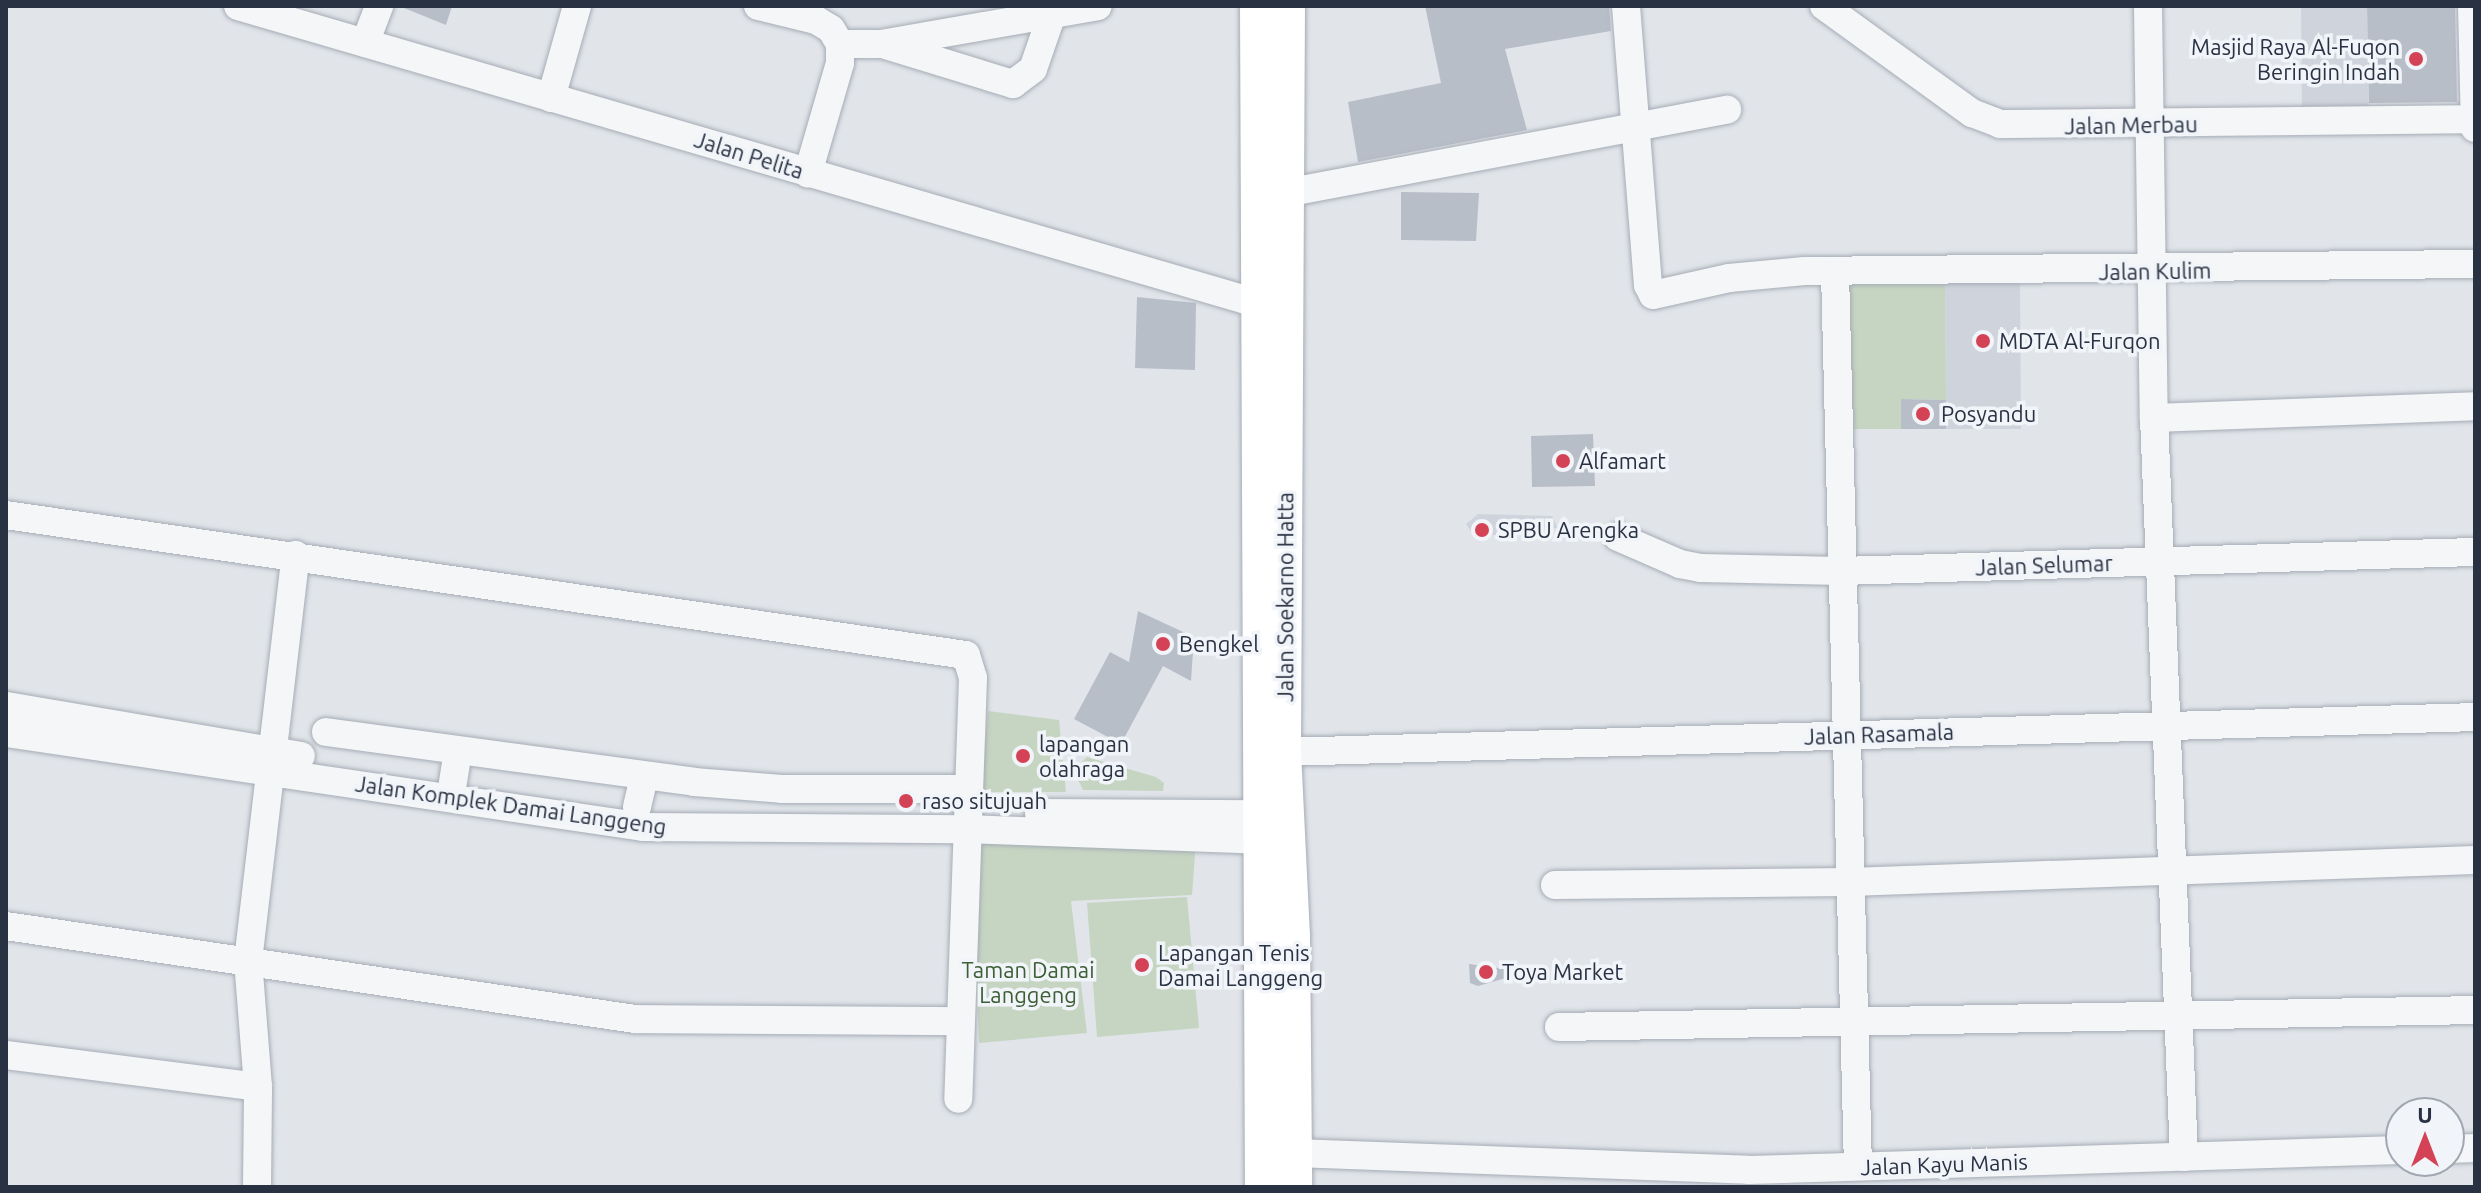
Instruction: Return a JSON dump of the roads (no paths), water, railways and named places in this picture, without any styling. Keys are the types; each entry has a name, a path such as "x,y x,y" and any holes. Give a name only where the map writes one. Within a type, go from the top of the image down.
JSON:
{"main road":[{"name":"Jalan Soekarno Hatta","path":"1257,6 1262,1187"},
{"name":"Jalan Soekarno Hatta","path":"1288,6 1284,752 1293,935 1295,1170"}],"street":[{"name":"Jalan Pelita","path":"238,6 1260,304"},
{"path":"365,43 379,6"},
{"path":"551,98 577,6"},
{"path":"758,6 816,20 831,29 840,44 840,63 808,173"},
{"path":"840,44 881,44 1051,17 1098,6"},
{"path":"1626,6 1634,129"},
{"name":"Jalan Merbau","path":"1824,6 1985,120 2022,127 2475,119"},
{"path":"2148,6 2147,125 2154,418 2164,724 2180,1016 2184,1157"},
{"path":"2472,6 2475,128"},
{"path":"881,44 1013,84 1033,69 1051,17"},
{"path":"1286,193 1727,110"},
{"name":"Jalan Kulim","path":"1634,129 1653,295 1729,278 1835,272 2152,271 2475,264"},
{"path":"1835,272 1858,1166"},
{"path":"2154,418 2475,406"},
{"path":"6,515 956,651 966,655 973,678 957,1021 958,1099"},
{"name":"Jalan Selumar","path":"1618,537 1680,564 1701,568 1841,571 2475,552"},
{"path":"257,1187 258,1087 248,961 296,555"},
{"name":"Jalan Komplek Damai Langgeng","path":"6,706 81,730 643,827 760,809"},
{"name":"Jalan Rasamala","path":"1284,752 2475,717"},
{"name":"Jalan Komplek Damai Langgeng","path":"6,733 81,730"},
{"path":"326,732 644,777 760,809"},
{"path":"453,782 458,752"},
{"name":"Jalan Komplek Damai Langgeng","path":"272,761 637,807 966,810 1259,827"},
{"path":"637,807 644,777"},
{"path":"1555,885 1849,882 2475,860"},
{"path":"6,926 635,1019 957,1021"},
{"path":"1559,1027 1852,1024 2475,1010"},
{"path":"6,1055 258,1087"},
{"name":"Jalan Kayu Manis","path":"1295,1170 1749,1179 1858,1166 2385,1151"}],"place":[{"name":"Masjid Raya Al-Fuqon Beringin Indah","path":"2416,59"},
{"name":"MDTA Al-Furqon","path":"1983,341"},
{"name":"Posyandu","path":"1923,414"},
{"name":"Alfamart","path":"1563,461"},
{"name":"SPBU Arengka","path":"1482,530"},
{"name":"Bengkel","path":"1163,644"},
{"name":"lapangan olahraga","path":"1023,756"},
{"name":"raso situjuah","path":"906,801"},
{"name":"Lapangan Tenis Damai Langgeng","path":"1142,965"},
{"name":"Toya Market","path":"1486,972"}],"park label":[{"name":"Taman Damai Langgeng","path":"1028,982"}]}
